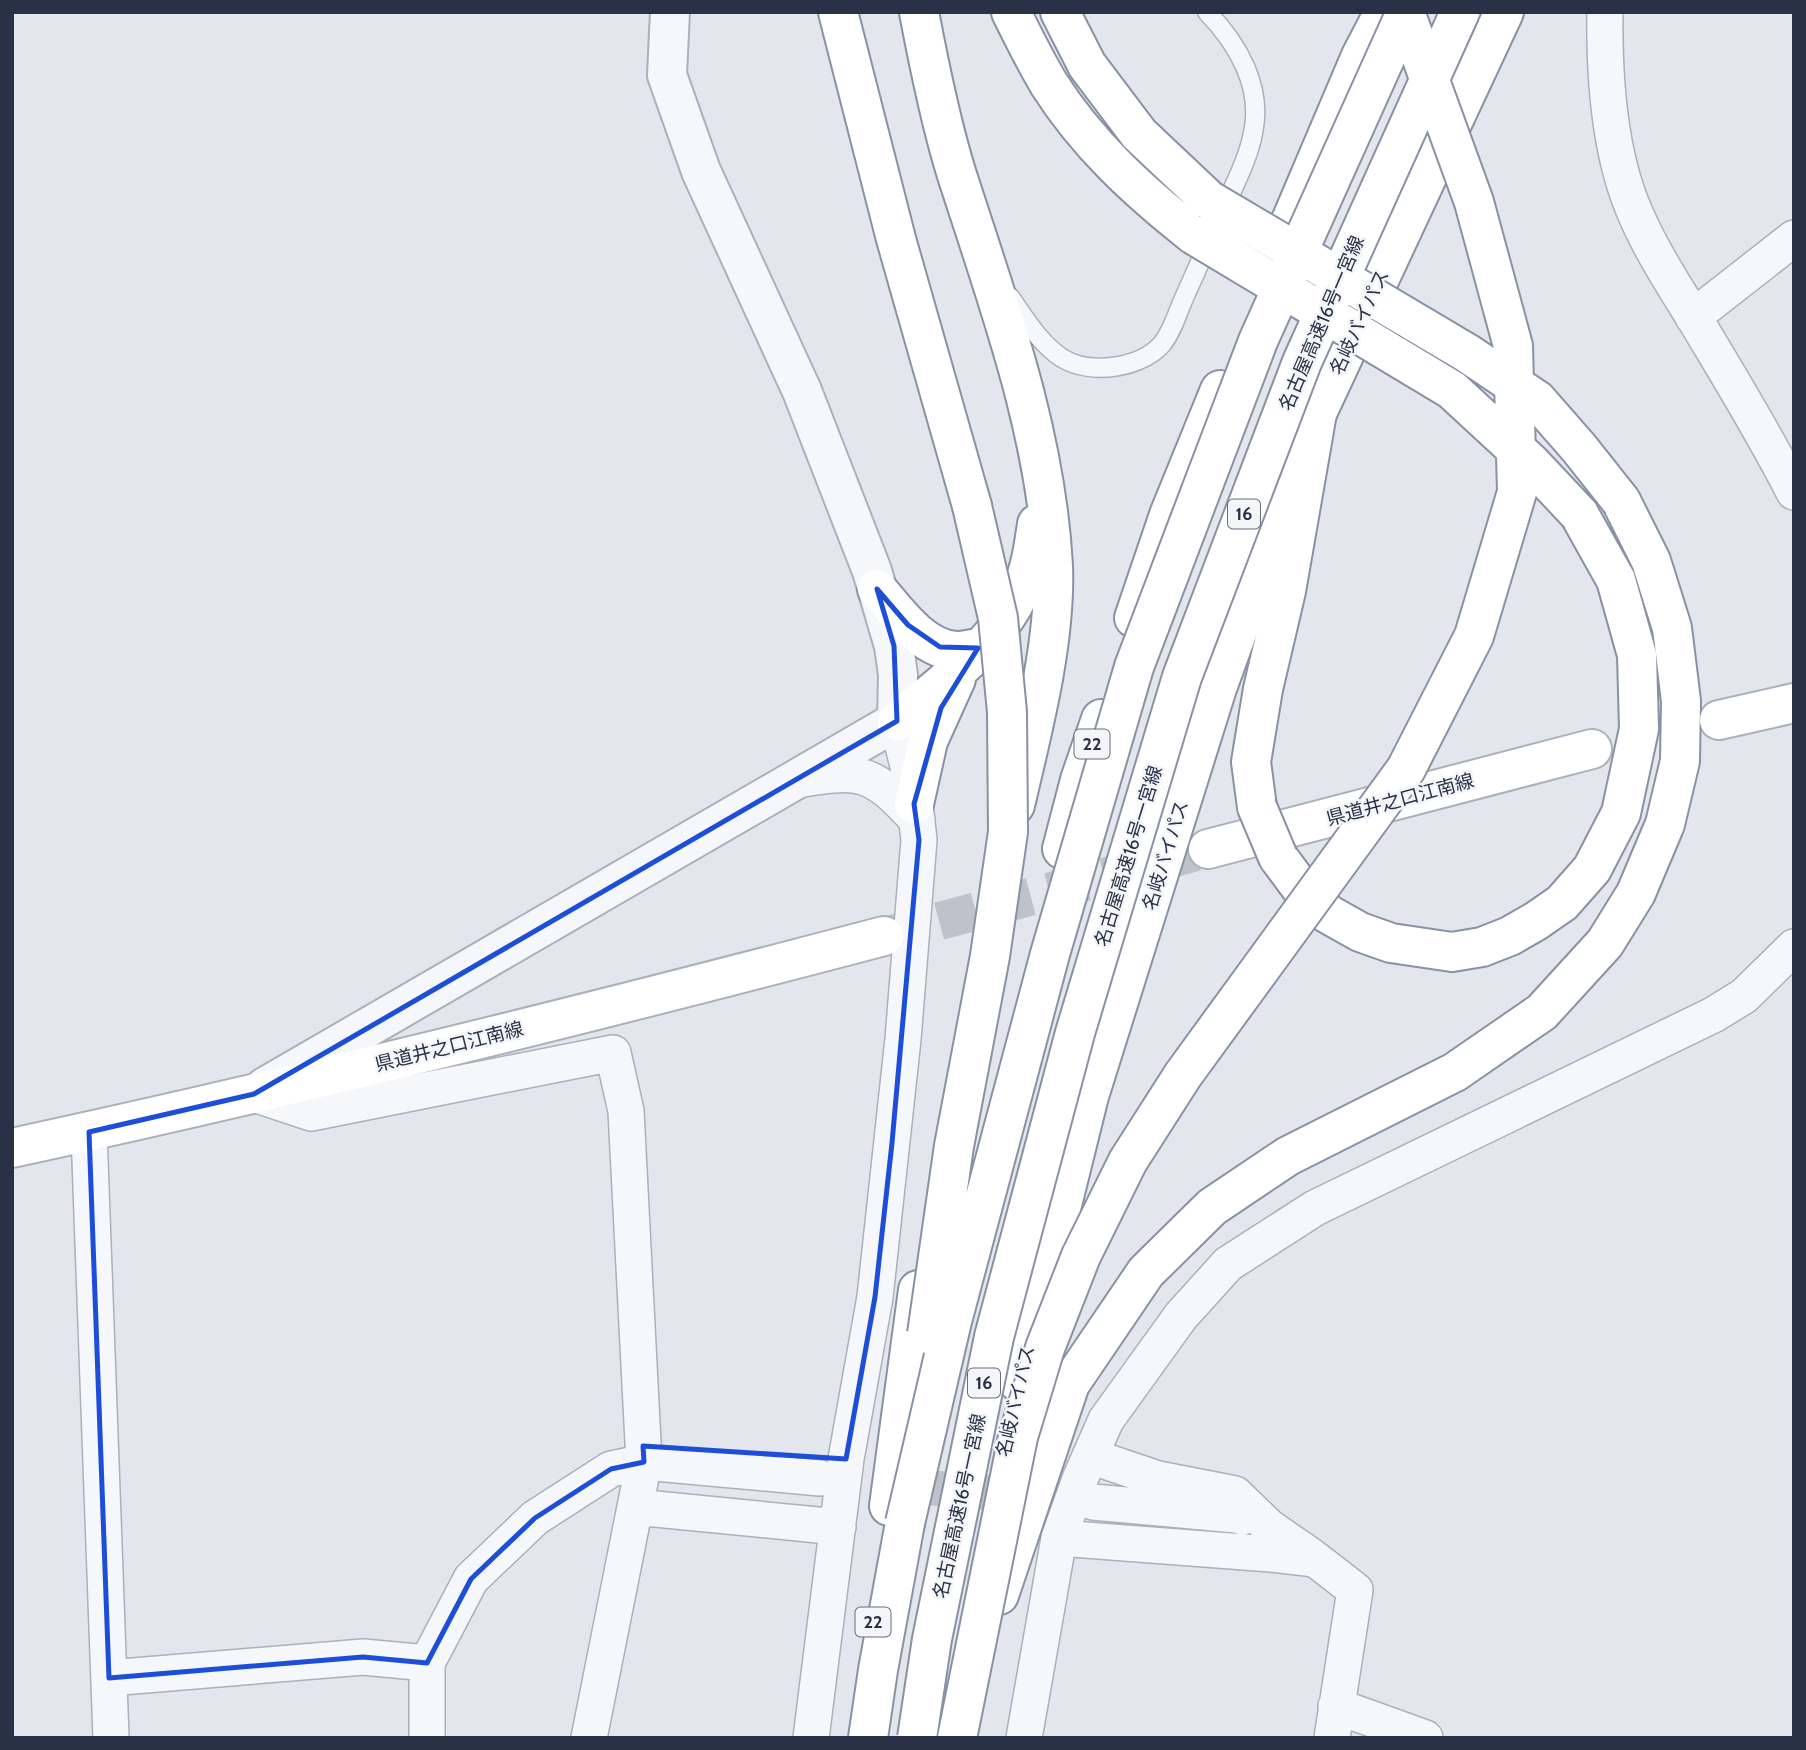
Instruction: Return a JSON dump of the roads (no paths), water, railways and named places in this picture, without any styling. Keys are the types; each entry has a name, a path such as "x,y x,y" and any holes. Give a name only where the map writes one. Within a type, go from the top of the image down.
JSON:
{"main road":[{"path":"838,12 896,239 972,506 998,618 1007,712 1008,832 990,956 954,1146 926,1346 897,1515"},
{"path":"897,1515 932,1190 962,1017 1038,705 1051,617 1053,567 1043,481 1028,407 988,267 955,169 919,12"},
{"path":"1011,12 1048,83 1092,143 1144,197 1194,235 1452,390 1531,463 1579,514 1616,580 1637,655 1639,729 1621,813 1592,869 1562,903 1510,936 1482,947 1452,952 1391,943 1360,932 1328,914 1301,888 1278,858 1256,807 1251,762 1286,590 1317,413"},
{"path":"956,1733 1070,1384 1146,1272 1212,1207 1288,1156 1455,1072 1542,1012 1605,943 1636,893 1665,824 1680,761 1681,701 1672,628 1651,561 1620,501 1579,448 1537,400 1467,353 1209,200 1139,134 1087,65 1060,12"},
{"name":"22","path":"858,1738 897,1515 1080,780 1169,516 1361,56 1384,12"},
{"path":"956,1733 1018,1437 1045,1348 1081,1255 1128,1161 1183,1075 1406,769 1474,636 1517,492 1513,346 1474,202 1406,12"},
{"name":"16","path":"868,1738 897,1515 952,1321 1039,993 1134,667 1258,341 1406,12"},
{"name":"名古屋高速16号一宮線","path":"918,1738 932,1639 994,1337 1075,1033 1182,677 1302,362 1460,12"},
{"name":"名岐バイパス","path":"956,1733 1008,1423 1089,1097 1217,688 1317,413 1504,12"},
{"path":"897,720 956,672 1006,619 1023,586 1034,540 1043,481"},
{"path":"877,589 908,625 940,648 973,654"},
{"path":"916,812 928,741 953,684 973,654"},
{"path":"1719,720 1794,703"},
{"name":"県道井之口江南線","path":"1208,849 1592,749"},
{"name":"県道井之口江南線","path":"12,1148 254,1094 884,936"}],"street":[{"path":"670,12 667,75 697,159 802,391 877,589 894,646 898,675 897,720 919,840 891,1156 875,1297 833,1468 838,1527 811,1738"},
{"path":"1605,12 1604,65 1617,155 1636,215 1693,317 1782,440 1794,492"},
{"path":"1693,317 1794,238"},
{"path":"254,1094 897,720"},
{"path":"793,780 839,773 870,779 890,790 916,812"},
{"path":"1024,1738 1059,1538 1090,1456 1107,1420 1181,1316 1228,1264 1315,1208 1713,1015 1744,996 1794,947"},
{"path":"254,1094 311,1113 613,1053 626,1111 644,1454 589,1738"},
{"path":"89,1132 111,1738"},
{"path":"427,1738 427,1663 471,1579 535,1518 611,1469 644,1454 833,1468"},
{"path":"1090,1456 1158,1479 1235,1494 1269,1527 1355,1590 1334,1722 1424,1738"},
{"path":"1093,1502 1236,1515 1269,1527"},
{"path":"635,1507 838,1527"},
{"path":"1059,1538 1271,1553 1315,1559"},
{"path":"109,1678 363,1657 427,1663"}],"lane":[{"path":"988,267 1028,323 1062,358 1077,364 1102,367 1121,365 1136,360 1161,344 1170,331 1247,154 1254,130 1255,101 1249,75 1222,27 1207,12"}],"tunnel":[{"path":"884,936 1208,849"},
{"path":"820,1478 1093,1502"}]}
